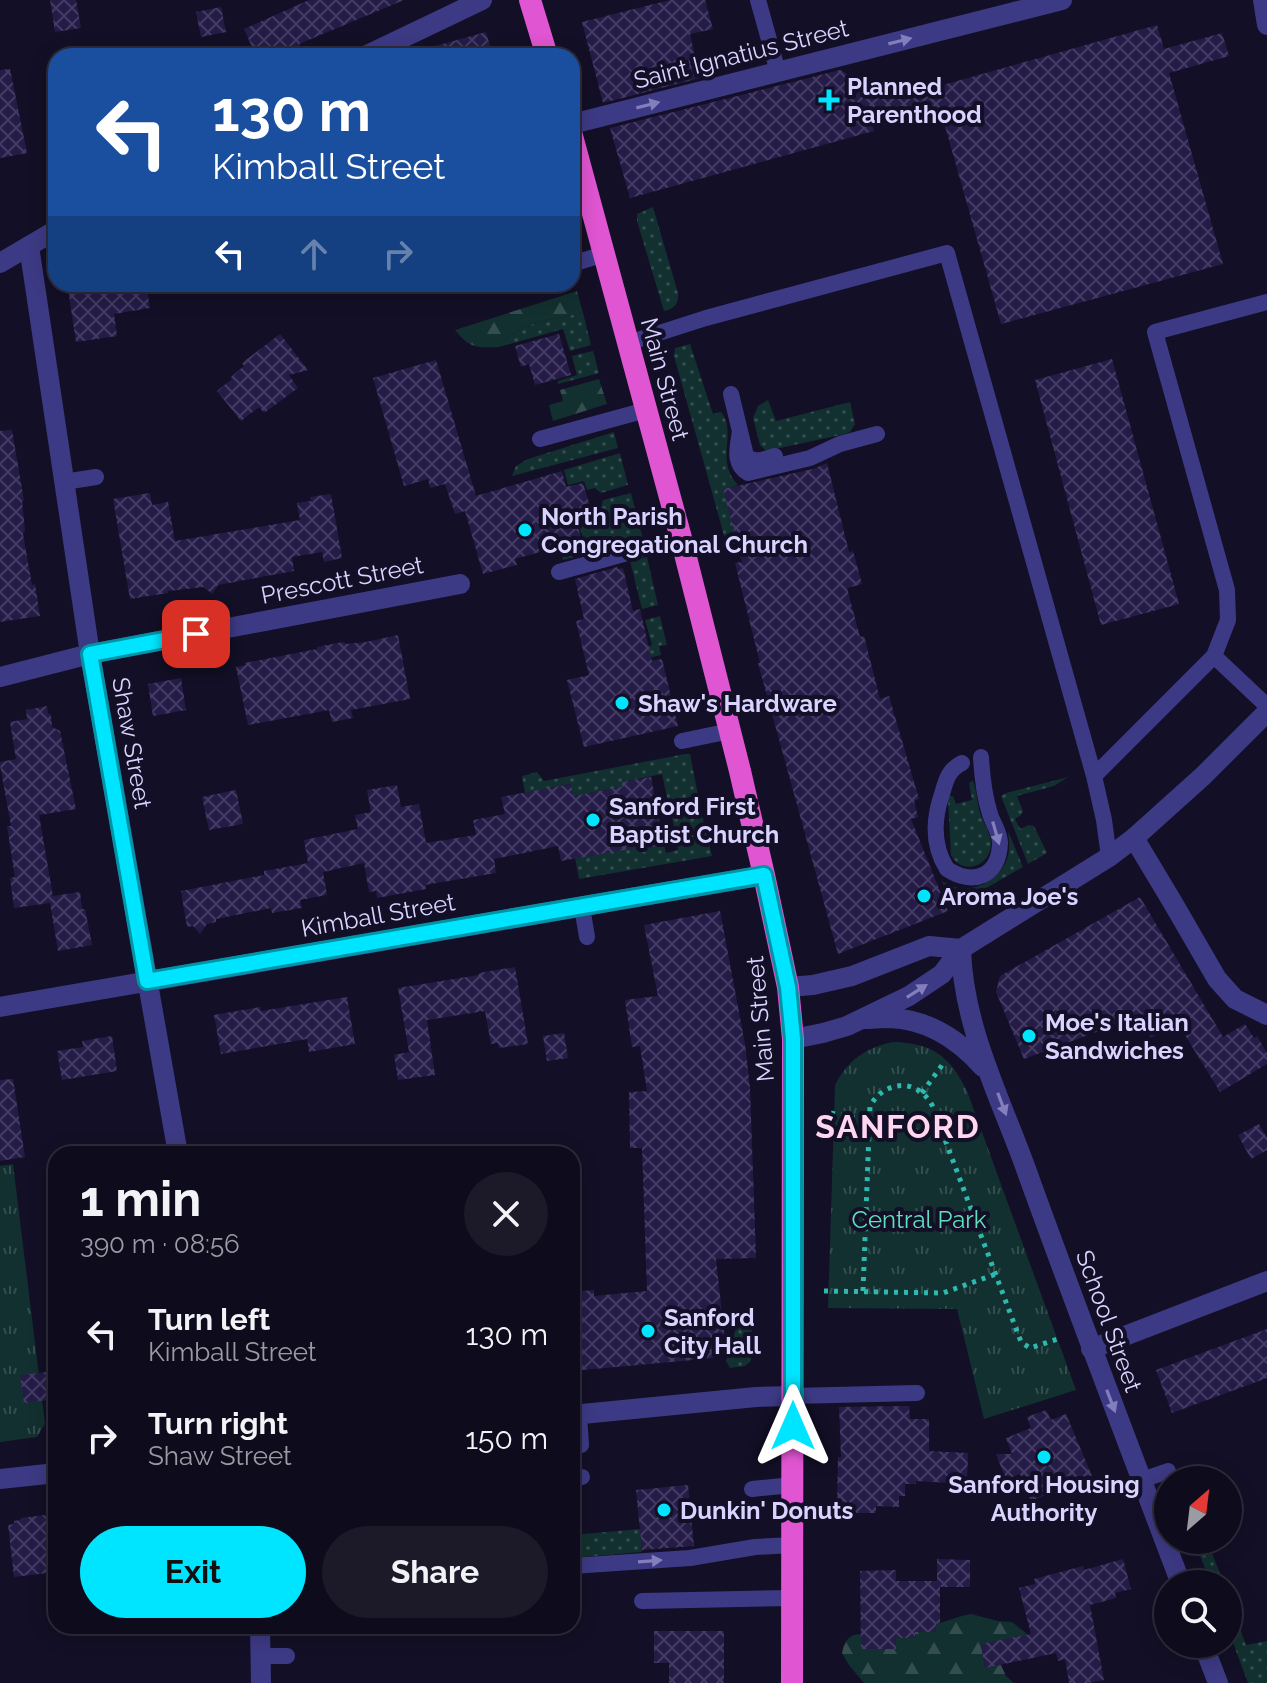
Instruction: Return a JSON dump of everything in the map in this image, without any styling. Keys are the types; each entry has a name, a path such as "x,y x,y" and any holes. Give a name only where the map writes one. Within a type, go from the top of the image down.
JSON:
{"highway":[{"path":"530,0 545,48"},
{"name":"Main Street","path":"580,200 604,254 681,538 730,731 788,987 793,1039 792,1683"}],"street":[{"path":"382,48 482,0"},
{"name":"Saint Ignatius Street","path":"580,122 1062,0"},
{"path":"1263,0 1267,25"},
{"path":"0,263 48,235"},
{"name":"Shaw Street","path":"29,246 90,654 177,1146"},
{"name":"Prescott Street","path":"0,677 90,654 460,584"},
{"path":"793,1039 823,1033 863,1019 909,996 942,974 961,949 1109,857 1134,838 1203,776 1267,709"},
{"path":"1134,838 1217,979 1235,999 1267,1015"},
{"name":"Kimball Street","path":"0,1007 764,875"},
{"path":"788,987 852,976 929,946 961,949"},
{"name":"School Street","path":"961,949 967,1004 990,1075 1176,1570"},
{"name":"School Street","path":"863,1019 907,1020 932,1027 968,1050 990,1075"},
{"path":"1091,1349 1267,1281"},
{"path":"580,1415 793,1396"},
{"path":"0,1479 48,1474"},
{"path":"260,1634 261,1683"},
{"path":"1208,1658 1218,1683"}],"lane":[{"path":"758,0 778,72"},
{"path":"628,343 706,318 947,253 1094,776 1109,857"},
{"path":"580,262 604,254"},
{"path":"1094,776 1214,656 1228,620 1227,590 1155,332 1267,302"},
{"path":"731,394 740,431 738,463 748,473 810,458 840,444 877,434"},
{"path":"540,439 646,410"},
{"path":"64,482 96,477"},
{"path":"559,572 681,538"},
{"path":"1214,656 1267,709"},
{"path":"682,741 730,731"},
{"path":"962,763 952,768 946,779 935,818 937,849 947,869 966,878 979,878 991,870 1000,841 987,802 981,757"},
{"path":"582,907 587,937"},
{"path":"793,1396 917,1393"},
{"path":"580,1439 581,1445"},
{"path":"1142,1480 1154,1476"},
{"path":"752,1489 793,1485"},
{"path":"580,1565 690,1558 755,1547 793,1545"},
{"path":"642,1601 793,1598"},
{"path":"260,1656 287,1656"}],"path":[{"path":"922,1093 948,1056"},
{"path":"863,1291 870,1106 879,1092 893,1087 912,1087 927,1095 932,1105 1021,1342 1030,1348 1061,1338"},
{"path":"831,1113 869,1121"},
{"path":"824,1291 943,1293 996,1274"}],"green space":[{"path":"653,207 678,293 675,305 664,311 637,221 637,214"},
{"path":"574,292 577,292 583,313 526,327 499,347 474,346 455,330"},
{"path":"583,313 591,345 570,351 563,329 499,347 526,327"},
{"path":"690,344 713,414 721,412 726,420 728,466 738,485 724,489 737,543 727,546 674,356 675,348"},
{"path":"593,351 599,373 558,384 558,381 577,375 572,356"},
{"path":"599,379 607,404 553,421 549,405 563,401 560,390"},
{"path":"768,400 776,421 850,402 855,424 845,434 766,451 760,445 753,418 758,406"},
{"path":"614,432 618,448 512,476 516,466 528,459"},
{"path":"620,453 628,485 601,493 595,488 587,490 584,481 568,485 564,470"},
{"path":"631,493 643,539 563,560 560,548 584,540 578,522 594,517 593,510 601,508 603,500"},
{"path":"647,557 658,605 642,609 630,561"},
{"path":"660,616 667,645 659,646 661,655 648,658 645,647 652,645 645,620"},
{"path":"690,754 698,795 668,802 662,774 622,782 622,787 573,796 570,784 525,793 522,776 537,772 544,781"},
{"path":"1068,777 1054,786 1017,796 1023,811 1015,819 1020,829 1034,826 1047,853 1028,864 1001,796"},
{"path":"973,781 991,843 986,858 968,867 951,855 948,799 953,796 956,804 972,800 969,783"},
{"path":"701,811 712,856 579,879 575,858 635,847 636,850 664,845 666,853 678,850 672,817"},
{"path":"1008,831 1023,867 953,907 942,881 951,886 971,888 990,881 1004,866 1008,856"},
{"name":"Central Park","path":"893,1042 929,1049 946,1060 961,1079 1076,1390 984,1419 957,1309 828,1308 835,1085 858,1056"},
{"path":"13,1164 45,1424 37,1437 0,1442 0,1166"},
{"path":"744,1326 752,1331 751,1361 745,1366 730,1368 726,1361 736,1328"},
{"path":"640,1529 642,1552 580,1557 580,1534"},
{"path":"1199,1554 1212,1554 1219,1570 1206,1570"},
{"path":"971,1614 1012,1622 1027,1634 1024,1640 1013,1638 981,1645 985,1667 1001,1665 1014,1683 864,1683 842,1653 845,1643 857,1634 872,1637 896,1649 896,1638 915,1632 936,1632 936,1624"},
{"path":"1242,1634 1246,1645 1267,1641 1267,1683 1248,1683 1239,1658 1242,1658"}],"building":[{"path":"50,0 76,0 81,28 55,32"},
{"path":"309,0 404,0 299,44 299,48 252,48 244,29"},
{"path":"670,0 705,0 713,29 690,34 700,78 603,103 582,22"},
{"path":"221,7 226,32 201,37 196,12"},
{"path":"1157,25 1164,49 1222,33 1229,56 1169,73 1223,264 1001,324 941,112 873,127 874,131 630,198 610,128 840,70 851,76 861,89 904,83 907,95"},
{"path":"486,32 491,48 428,48"},
{"path":"10,69 27,153 0,158 0,70"},
{"path":"68,292 147,292 150,308 114,314 117,336 76,342"},
{"path":"280,334 308,370 289,375 298,388 264,413 259,407 241,421 217,391 244,366 242,363"},
{"path":"559,334 571,375 535,385 529,364 521,367 515,346"},
{"path":"1112,359 1179,604 1101,625 1035,380"},
{"path":"436,360 476,496 562,471 566,487 583,483 593,516 576,521 582,540 515,559 517,565 483,574 465,511 455,514 445,484 430,488 428,479 404,486 373,378"},
{"path":"12,430 24,501 23,534 40,616 0,622 0,431"},
{"path":"827,463 849,552 853,551 862,584 847,588 860,637 864,636 880,699 889,696 919,799 914,801 918,817 911,819 948,911 838,954 758,663 735,563 742,562 723,489 813,469"},
{"path":"150,493 152,505 168,502 175,541 300,520 297,503 311,501 310,497 331,494 342,558 324,562 322,552 292,557 294,571 218,585 212,594 204,587 130,599 113,499"},
{"path":"623,568 633,611 640,609 652,661 662,659 678,726 584,747 567,680 589,675 576,621 584,619 575,579"},
{"path":"398,635 410,699 351,710 353,718 332,722 329,710 248,725 236,667 317,647"},
{"path":"181,678 186,710 153,716 148,684"},
{"path":"47,706 52,727 60,731 76,809 39,815 53,896 80,892 92,945 58,951 50,903 14,908 10,878 15,877 7,826 11,826 0,765 0,762 16,759 10,722 27,719 26,710"},
{"path":"651,777 664,845 561,861 558,846 494,859 496,873 425,885 426,889 377,898 376,891 369,892 364,863 323,872 327,895 300,900 302,908 272,913 271,908 216,919 216,922 207,924 200,934 193,926 187,927 181,891 308,863 304,840 358,829 355,815 371,812 367,790 397,785 401,807 419,804 426,843 476,835 473,820 505,814 501,797 571,784 573,796 622,787 622,782"},
{"path":"236,790 243,824 209,830 202,797"},
{"path":"1140,897 1223,1037 1245,1024 1267,1053 1267,1064 1220,1092 1177,1022 1151,1038 1139,1016 1024,1059 996,992 1000,976"},
{"path":"720,911 745,1044 750,1088 756,1258 716,1259 725,1340 713,1341 715,1358 580,1370 580,1291 594,1290 594,1296 647,1291 642,1148 630,1148 629,1092 647,1091 640,1046 632,1047 625,1000 658,996 644,925"},
{"path":"515,967 528,1044 499,1048 498,1043 491,1044 485,1011 427,1020 435,1075 398,1080 394,1055 409,1052 398,988"},
{"path":"347,997 355,1044 309,1052 307,1039 221,1054 214,1015"},
{"path":"564,1033 568,1058 547,1061 543,1036"},
{"path":"112,1036 117,1071 62,1080 57,1051 83,1047 82,1041"},
{"path":"13,1079 25,1157 0,1161 0,1080"},
{"path":"1259,1124 1267,1138 1267,1150 1251,1159 1238,1135"},
{"path":"1267,1329 1267,1378 1172,1413 1156,1370"},
{"path":"48,1372 48,1400 24,1403 20,1375"},
{"path":"909,1406 910,1419 929,1419 929,1451 968,1453 967,1484 916,1481 916,1484 905,1484 905,1496 899,1496 899,1507 876,1506 876,1513 842,1513 837,1504 838,1457 841,1457 839,1407"},
{"name":"Sanford Housing Authority","path":"1046,1410 1051,1420 1066,1414 1092,1476 1031,1501 1020,1474 1006,1480 996,1454 1012,1454 1006,1438 1031,1428 1027,1417"},
{"name":"Dunkin' Donuts","path":"688,1485 694,1546 642,1550 636,1490"},
{"path":"44,1515 48,1518 48,1573 14,1577 8,1525 21,1518"},
{"path":"937,1559 970,1560 970,1587 940,1587 940,1623 936,1624 936,1632 915,1632 915,1638 896,1638 896,1649 861,1649 860,1571 896,1570 896,1581 937,1581"},
{"path":"1123,1559 1131,1589 1115,1593 1116,1598 1090,1605 1104,1680 1069,1683 1065,1659 1058,1661 1056,1653 985,1668 981,1644 1031,1634 1019,1588 1035,1584 1034,1579"},
{"path":"654,1631 724,1631 724,1683 669,1683 669,1663 654,1663"}],"place":[{"name":"Planned Parenthood","path":"829,100"},
{"name":"North Parish Congregational Church","path":"525,530"},
{"name":"Shaw's Hardware","path":"622,703"},
{"name":"Sanford First Baptist Church","path":"593,820"},
{"name":"Aroma Joe's","path":"924,896"},
{"name":"Moe's Italian Sandwiches","path":"1029,1036"},
{"name":"Sanford City Hall","path":"648,1331"},
{"name":"Sanford Housing Authority","path":"1044,1457"},
{"name":"Dunkin' Donuts","path":"664,1510"}],"district":[{"name":"SANFORD","path":"898,1126"}],"route":[{"path":"196,634 90,654 147,981 764,875 788,987 793,1039 793,1426"}]}
